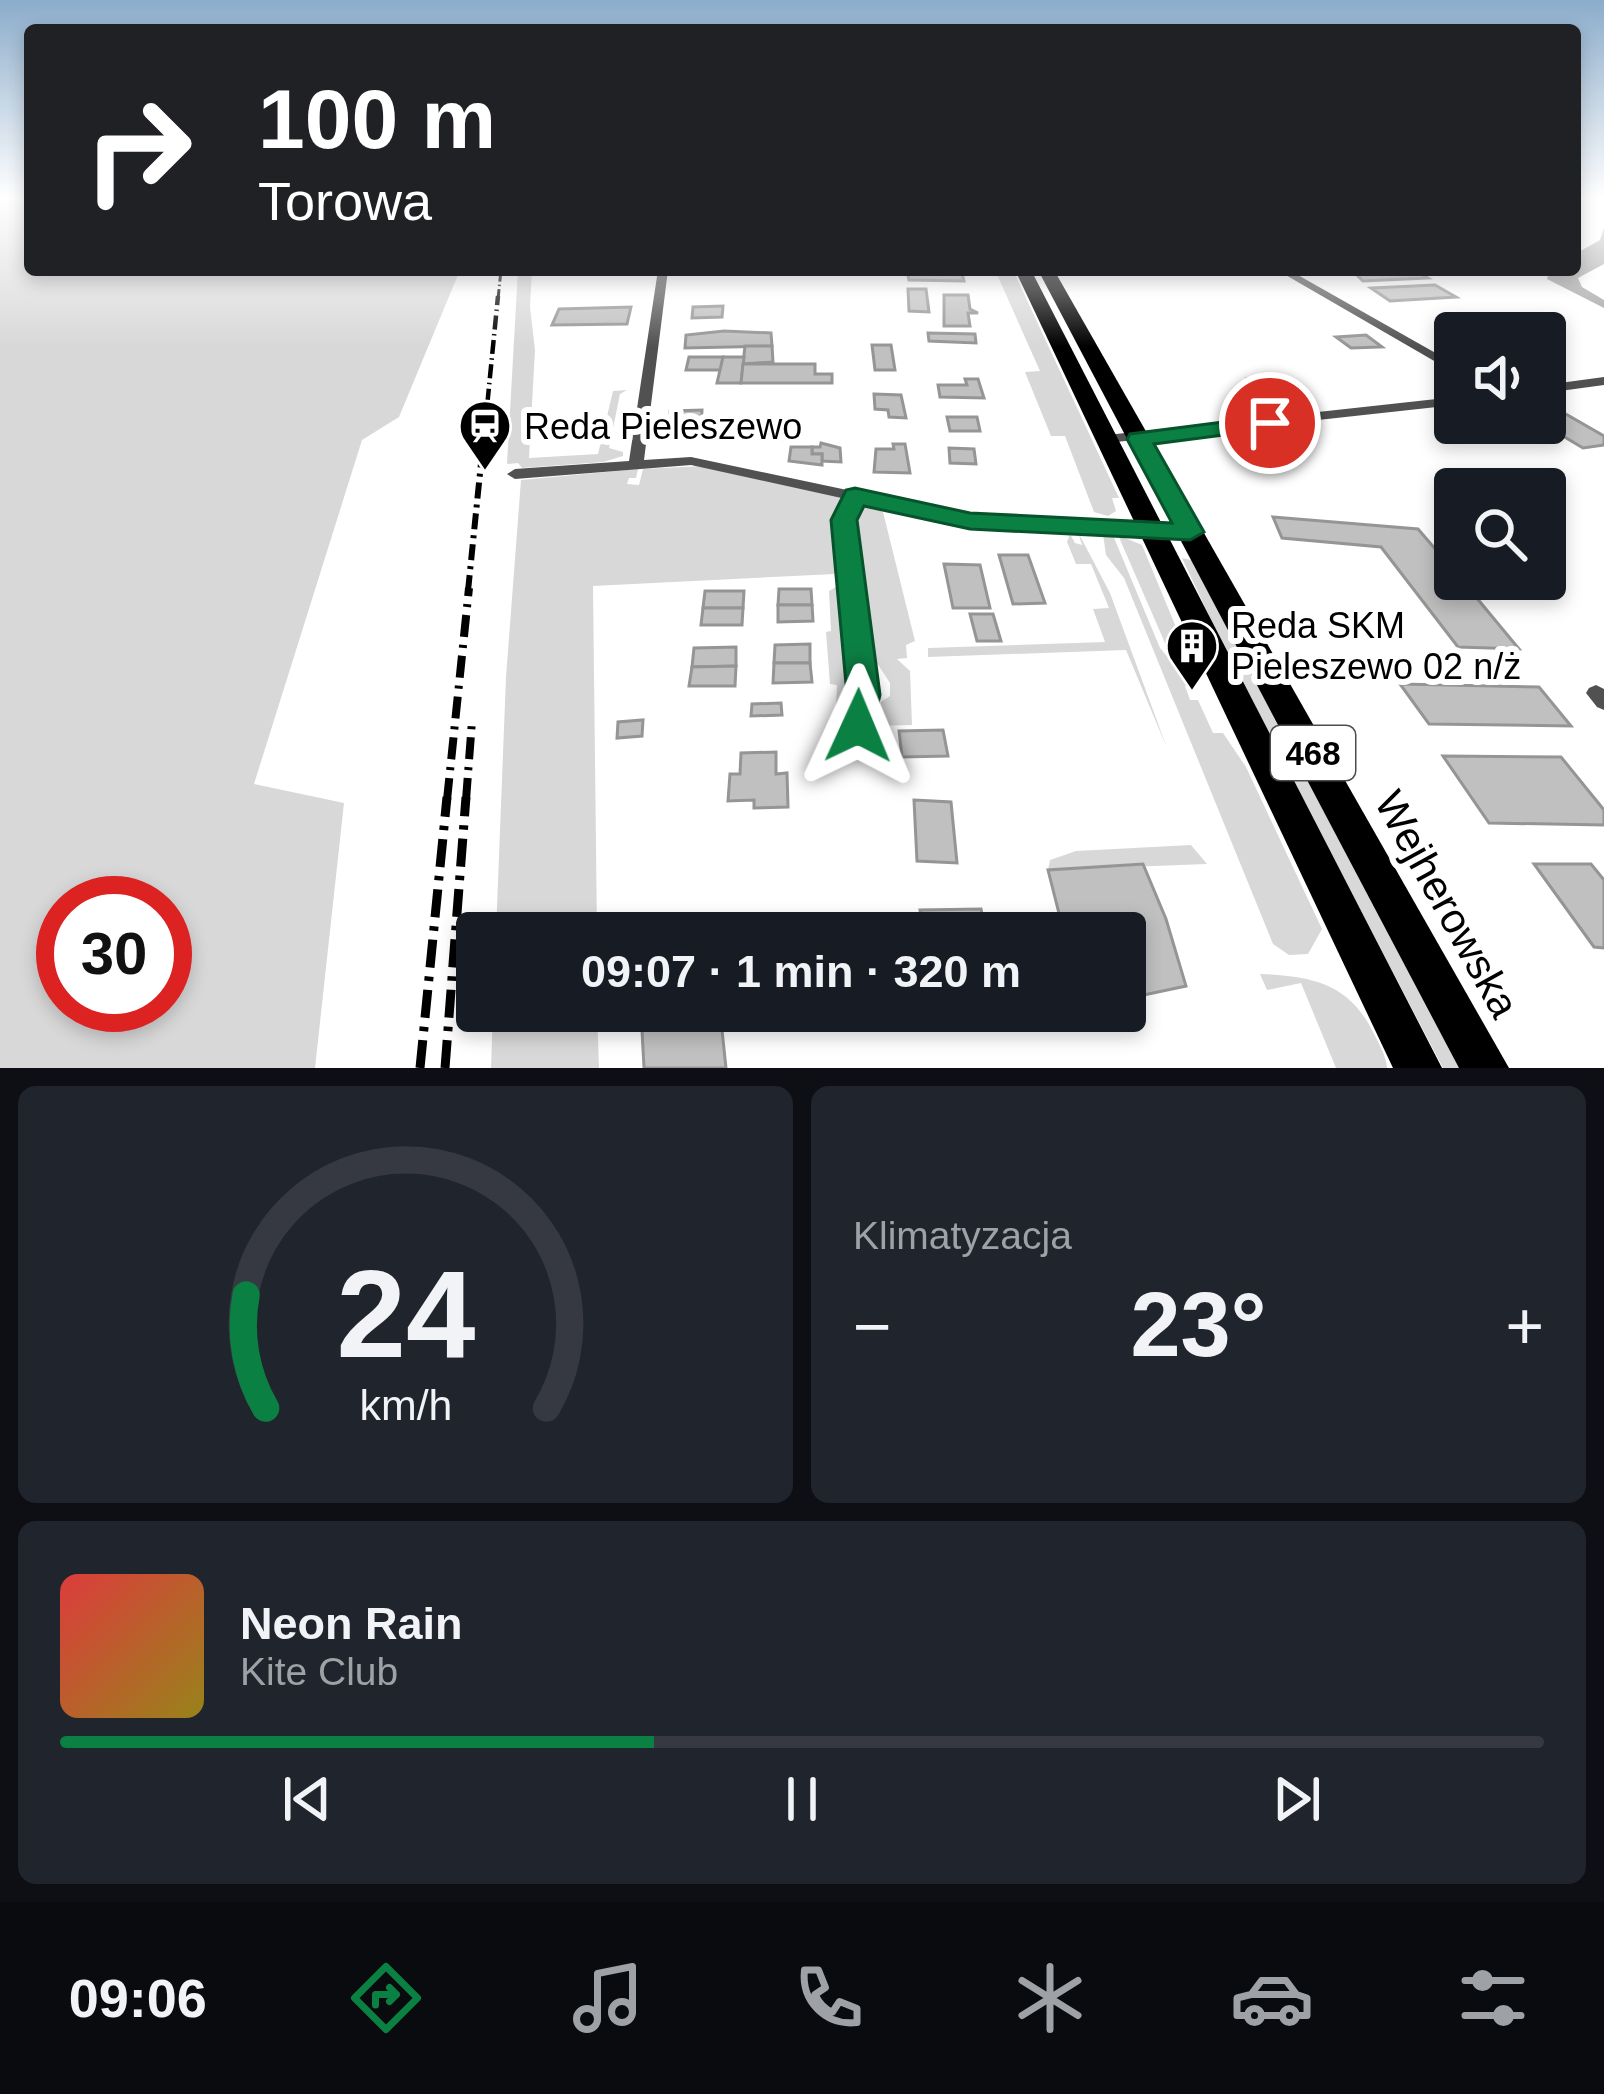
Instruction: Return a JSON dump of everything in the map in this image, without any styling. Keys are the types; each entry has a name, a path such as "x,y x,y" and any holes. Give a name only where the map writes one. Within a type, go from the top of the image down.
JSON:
{"main road":[{"name":"Wejherowska","path":"1027,276 1123,439 1190,532 1485,1068"},
{"name":"Wejherowska","path":"1049,276 1123,439 1151,530 1418,1068"}],"street":[{"path":"636,464 662,276"},
{"path":"1292,276 1434,357"},
{"path":"1566,386 1604,381"},
{"path":"1123,439 1434,403"},
{"path":"515,474 692,460 970,521 1190,532"},
{"path":"855,496 844,520 863,695 858,726"}],"shaded area":[{"path":"0,248 24,248 24,276 458,276 399,417 362,440 254,784 344,803 315,1068 0,1068"},
{"path":"1604,248 1604,264 1578,278 1582,287 1604,300 1604,308 1547,279 1581,276 1581,251"},
{"path":"518,276 532,276 535,350 529,458 598,454 613,391 627,390 620,394 609,448 623,456 522,468 518,463 507,464"},
{"path":"998,276 1016,276 1119,498 1112,498 1116,511 1108,516 1094,512 1065,436 1051,436 1025,372 1040,371"},
{"path":"703,466 839,497 843,504 838,516 835,574 593,586 597,912 497,912 506,677 521,480 638,469 636,478 629,478 627,484 639,485 643,469"},
{"path":"871,506 883,512 915,641 906,645 907,658 897,659 910,671 912,725 871,726 876,705 890,696 890,683 877,663 852,527 862,508"},
{"path":"1078,532 1110,593 1167,748 1126,650 928,657 928,648 1105,642 1093,609 1109,608 1091,564 1076,564 1067,542 1070,534 1082,545"},
{"path":"1112,533 1160,648 1191,685 1185,686 1190,700 1198,700 1213,733 1223,733 1246,767 1322,929 1308,954 1289,955 1273,944 1124,578 1106,555 1103,534"},
{"path":"1118,535 1142,545 1195,673 1168,650"},
{"path":"1182,558 1191,560 1463,1068 1443,1068 1229,658"},
{"path":"839,585 852,708 845,708 844,726 835,726 837,685 830,684 826,632 831,631 829,591"},
{"path":"1191,845 1207,864 1048,870 1050,860 1076,851"},
{"path":"1260,974 1312,980 1340,993 1363,1016 1387,1068 1336,1068 1301,983 1267,990"},
{"path":"492,1032 598,1032 599,1068 491,1068"}],"building":[{"path":"908,276 963,276 964,281 909,280"},
{"path":"1358,276 1428,278 1363,281"},
{"path":"1435,285 1456,297 1390,301 1371,288"},
{"path":"908,289 926,289 929,312 909,311"},
{"path":"944,295 968,295 970,309 978,313 968,313 970,326 944,326"},
{"path":"723,306 722,317 692,318 693,307"},
{"path":"631,307 627,324 552,325 559,309"},
{"path":"771,333 772,346 685,348 686,335"},
{"path":"928,333 975,334 976,343 929,341"},
{"path":"1366,335 1382,347 1351,348 1336,337"},
{"path":"872,345 891,345 895,370 875,370"},
{"path":"745,346 772,346 773,362 743,364"},
{"path":"689,357 723,357 721,370 686,370"},
{"path":"723,357 744,357 741,383 717,383"},
{"path":"743,364 815,364 815,374 832,374 832,383 741,383"},
{"path":"1273,378 1289,393 1263,394 1248,379"},
{"path":"965,379 978,379 984,398 940,397 938,385 967,385"},
{"path":"874,394 901,395 906,418 889,417 888,410 875,409"},
{"path":"702,410 701,430 668,431 670,411"},
{"path":"1566,414 1604,436 1604,445 1583,448 1566,438"},
{"path":"947,417 977,417 980,431 950,431"},
{"path":"794,418 794,440 774,440 774,419"},
{"path":"821,443 840,448 841,462 822,461 822,454 812,454 812,447"},
{"path":"893,444 905,444 910,473 874,472 876,449 894,449"},
{"path":"791,447 812,447 812,454 822,454 822,465 789,461"},
{"path":"949,448 974,449 976,464 950,463"},
{"path":"1273,517 1418,529 1434,548 1434,600 1478,600 1519,649 1458,647 1381,547 1282,538"},
{"path":"999,555 1028,555 1045,603 1013,604"},
{"path":"944,564 980,565 990,608 953,608"},
{"path":"779,589 811,589 812,605 778,605"},
{"path":"705,591 744,591 743,608 703,608"},
{"path":"778,605 812,605 813,621 778,622"},
{"path":"703,608 743,608 742,625 701,625"},
{"path":"970,614 993,614 1001,641 977,641"},
{"path":"810,644 810,663 774,663 775,645"},
{"path":"736,647 736,666 692,667 694,648"},
{"path":"774,663 810,663 812,682 773,683"},
{"path":"736,666 735,686 689,686 692,667"},
{"path":"1400,684 1539,687 1571,726 1429,724"},
{"path":"781,703 782,715 751,716 752,704"},
{"path":"643,720 642,736 617,738 618,722"},
{"path":"943,730 948,756 902,757 899,731"},
{"path":"776,752 776,774 787,773 788,807 754,808 754,800 728,801 730,774 740,774 741,753"},
{"path":"1443,756 1561,757 1604,810 1604,825 1489,823"},
{"path":"914,800 951,802 957,863 917,861"},
{"path":"1143,864 1186,986 1146,995 1146,912 1059,912 1048,870"},
{"path":"1534,864 1591,864 1604,880 1604,948 1594,947"},
{"path":"981,909 982,912 920,912"},
{"path":"642,1032 722,1032 726,1068 644,1068"}],"railway":[{"path":"498,299 500,276"},
{"path":"485,427 498,296"},
{"path":"468,591 485,424"},
{"path":"447,800 469,588"},
{"path":"466,800 472,721"},
{"path":"420,1068 447,797"},
{"path":"445,1068 466,797"}],"place":[{"name":"Reda Pieleszewo","path":"485,472"},
{"name":"Reda SKM Pieleszewo 02 n/ż","path":"1192,692"}],"route":[{"path":"858,726 863,695 844,520 855,496 970,521 1190,532 1139,439 1270,423"}]}
